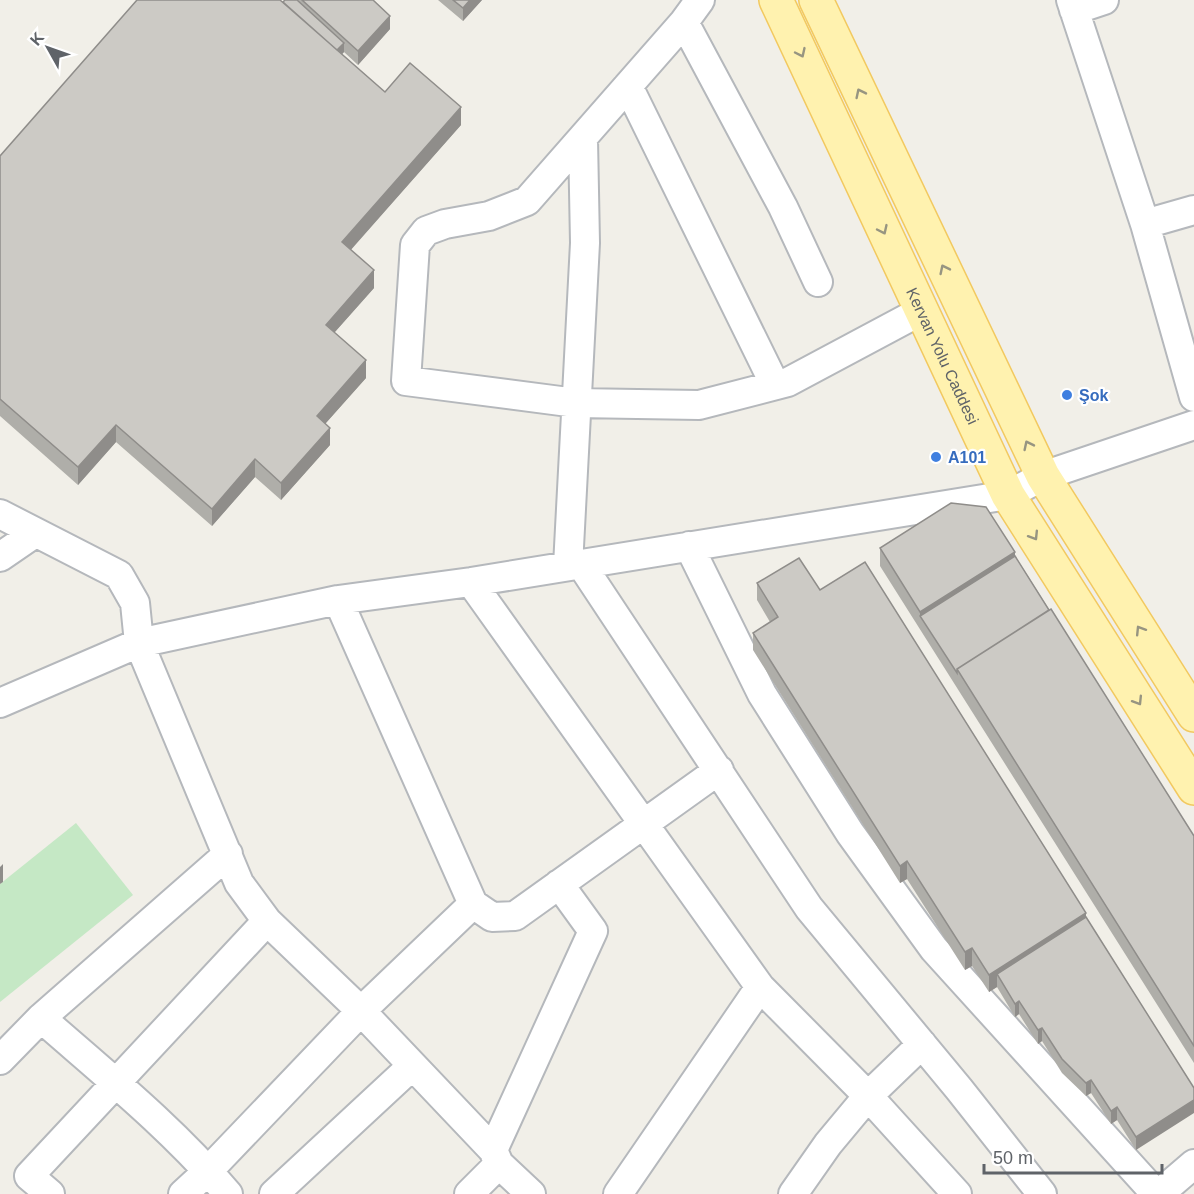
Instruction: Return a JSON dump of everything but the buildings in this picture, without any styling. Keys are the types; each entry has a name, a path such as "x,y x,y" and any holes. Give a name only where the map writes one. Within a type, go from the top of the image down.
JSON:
{"main road":[{"name":"Kervan Yolu Caddesi","path":"776,0 1008,495 1194,788"},
{"path":"816,0 1043,476 1194,715"}],"street":[{"path":"1104,0 1072,5 1145,224 1194,397"},
{"path":"818,282 692,11 528,201 489,216 446,224 426,231 415,245 406,381 576,403 699,405 788,382 921,311"},
{"path":"628,86 775,385"},
{"path":"583,139 585,243 576,403 574,565 719,770 809,908 1042,1194"},
{"path":"1145,224 1194,210"},
{"path":"0,703 140,643 338,600 471,582 1008,495 1043,476 1194,426"},
{"path":"0,514 119,575 135,603 140,643 239,883 267,921 361,1011 531,1194"},
{"path":"0,557 35,533"},
{"path":"689,546 762,694 857,843 934,949 1157,1194 1194,1164"},
{"path":"471,582 760,987 868,1096 957,1194"},
{"path":"338,600 473,904 492,917 515,916 719,770"},
{"path":"0,1060 41,1018 228,854"},
{"path":"469,1194 496,1157 593,931 560,884"},
{"path":"183,1194 208,1171 361,1011 473,904"},
{"path":"50,1194 29,1176 267,921"},
{"path":"618,1194 760,987"},
{"path":"41,1018 115,1082 208,1171 228,1194"},
{"path":"793,1194 828,1144 868,1096 922,1044"},
{"path":"274,1194 412,1066"}],"green space":[{"path":"76,823 133,895 0,1002 0,884"}],"place":[{"name":"Şok","path":"1067,395"},
{"name":"A101","path":"936,457"}]}
